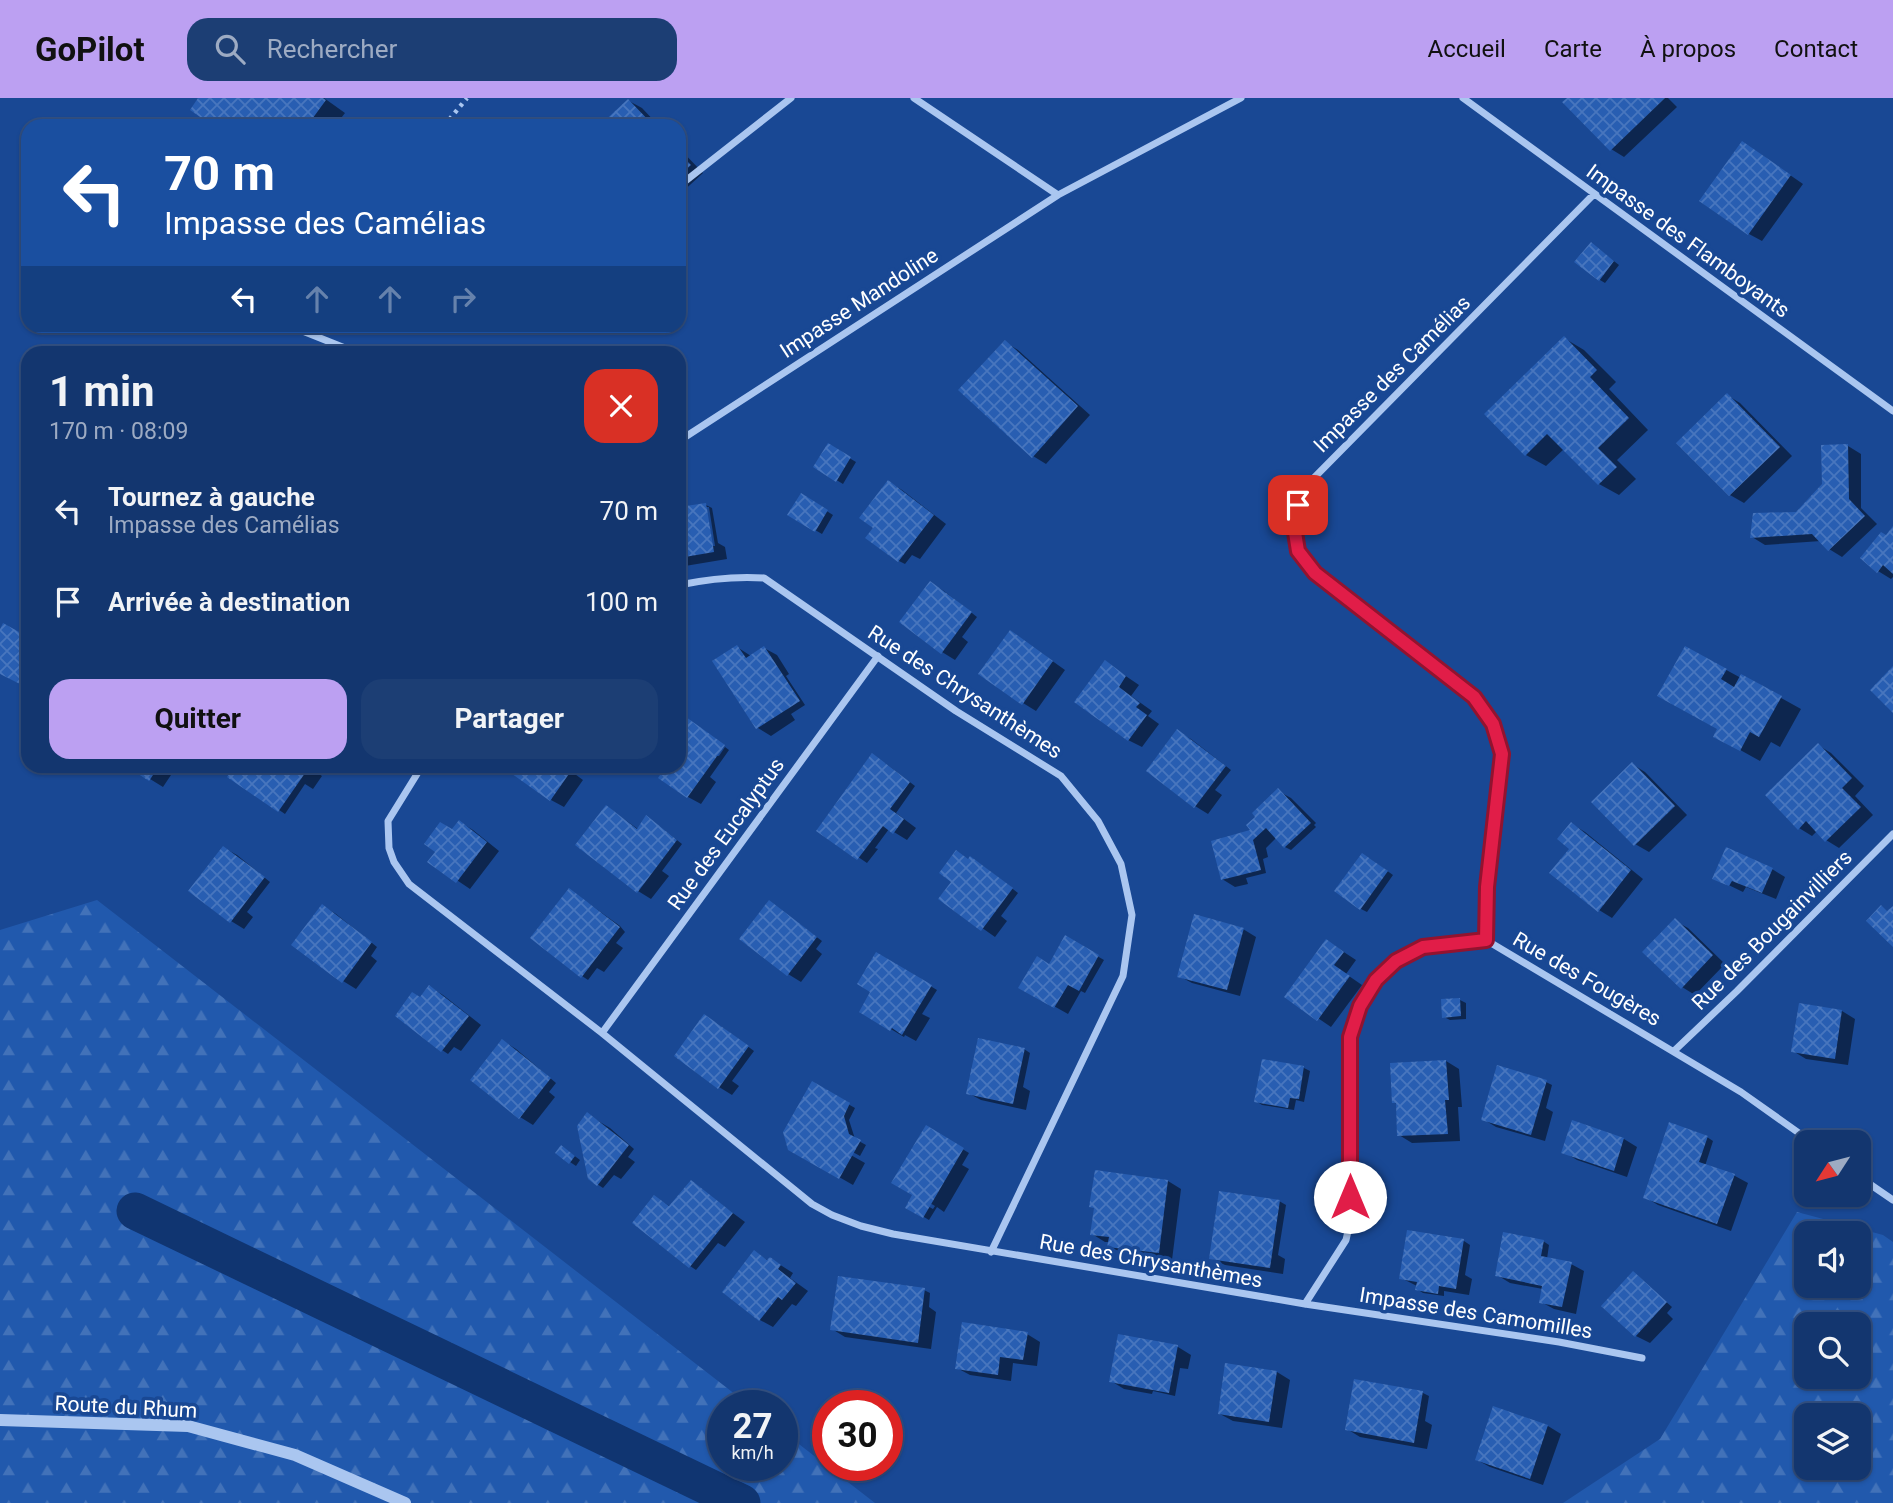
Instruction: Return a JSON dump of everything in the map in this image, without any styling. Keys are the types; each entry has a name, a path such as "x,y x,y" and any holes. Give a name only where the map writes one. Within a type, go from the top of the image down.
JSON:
{"street":[{"path":"686,180 791,98"},
{"path":"914,98 1058,195 1241,98"},
{"name":"Impasse des Flamboyants","path":"1463,98 1893,411"},
{"name":"Impasse des Camélias","path":"1486,940 1487,887 1502,754 1493,724 1474,697 1315,573 1298,551 1293,520 1302,490 1594,194"},
{"name":"Impasse Mandoline","path":"686,435 1058,195"},
{"path":"308,333 340,346"},
{"name":"Rue des Chrysanthèmes","path":"686,583 718,578 764,578 956,711 1061,776 1098,821 1121,864 1132,915 1123,976 991,1252"},
{"name":"Rue des Eucalyptus","path":"602,1033 878,656"},
{"name":"Rue des Chrysanthèmes","path":"418,773 388,821 389,848 394,862 409,884 602,1033 811,1204 860,1226 893,1234 1305,1304"},
{"name":"Rue des Bougainvilliers","path":"1674,1051 1893,834"},
{"name":"Rue des Fougères","path":"1305,1304 1346,1240 1350,1222 1350,1037 1360,1006 1376,980 1386,970 1396,961 1423,947 1486,940 1741,1092 1795,1130"},
{"path":"1871,1185 1893,1200"},
{"name":"Impasse des Camomilles","path":"1305,1304 1559,1342 1642,1358"},
{"name":"Route du Rhum","path":"0,1420 188,1426 295,1455 405,1503"}],"path":[{"path":"450,119 467,98"}],"green space":[{"path":"97,900 730,1390 707,1390 707,1481 798,1481 798,1443 812,1454 812,1481 847,1481 875,1503 0,1503 0,930"},
{"path":"1797,1212 1831,1221 1794,1221 1794,1298 1871,1298 1871,1232 1883,1235 1893,1242 1893,1503 1563,1503 1660,1439"}],"building":[{"path":"198,98 326,100 312,119 203,119 190,110"},
{"path":"1567,98 1665,98 1610,151 1562,102"},
{"path":"628,99 647,119 607,119"},
{"path":"1742,141 1791,175 1748,235 1699,201"},
{"path":"1591,242 1614,261 1599,281 1574,262"},
{"path":"1564,336 1597,370 1590,377 1629,418 1598,448 1617,467 1598,485 1547,434 1525,456 1484,414"},
{"path":"1005,340 1078,406 1032,458 958,390"},
{"path":"1727,393 1780,447 1729,496 1676,443"},
{"path":"828,443 851,457 836,482 813,467"},
{"path":"1848,444 1849,499 1865,516 1828,551 1812,534 1750,538 1753,513 1796,512 1822,484 1821,445"},
{"path":"888,480 934,515 898,562 865,538 873,528 859,518"},
{"path":"801,493 828,510 815,532 787,515"},
{"path":"706,503 714,552 686,557 686,506"},
{"path":"1893,526 1893,574 1883,565 1877,573 1860,558 1881,532 1886,535"},
{"path":"930,581 972,612 941,654 899,622"},
{"path":"3,623 21,633 21,684 0,674 0,629"},
{"path":"1010,630 1053,661 1022,705 978,674"},
{"path":"737,645 746,658 764,646 800,701 756,729 712,661"},
{"path":"1685,646 1727,669 1721,679 1734,687 1741,674 1782,696 1759,737 1750,732 1740,751 1713,737 1717,729 1657,696"},
{"path":"1105,660 1126,676 1119,687 1140,703 1136,707 1147,715 1128,741 1074,702"},
{"path":"1893,666 1893,713 1870,690"},
{"path":"686,717 725,745 687,798 658,778 661,773 686,773"},
{"path":"1177,729 1226,766 1194,808 1146,771"},
{"path":"1818,743 1852,778 1842,788 1861,807 1825,842 1806,821 1798,830 1765,795"},
{"path":"872,753 910,782 890,809 904,819 893,834 883,826 857,860 816,831"},
{"path":"1632,762 1675,806 1634,846 1591,802"},
{"path":"137,773 154,773 149,781"},
{"path":"230,773 305,773 278,812 227,777"},
{"path":"511,773 570,773 550,801"},
{"path":"1278,788 1311,823 1284,848 1266,828 1253,840 1261,870 1221,880 1211,841 1250,830 1246,825 1255,817 1252,813"},
{"path":"606,805 637,829 646,815 677,840 637,893 575,845"},
{"path":"459,820 487,842 456,883 427,862 435,852 424,844 440,822 452,829"},
{"path":"1571,822 1631,870 1598,912 1549,873 1569,849 1557,839"},
{"path":"223,846 265,877 230,923 188,891"},
{"path":"1726,847 1773,868 1762,893 1732,881 1729,886 1712,879"},
{"path":"956,850 968,859 970,856 1013,888 981,931 938,899 951,882 939,873"},
{"path":"1362,853 1388,871 1360,910 1334,891"},
{"path":"569,888 620,927 581,978 530,938"},
{"path":"769,900 817,937 787,976 739,939"},
{"path":"322,904 372,942 342,983 291,945"},
{"path":"1881,905 1887,911 1893,906 1893,947 1866,921"},
{"path":"1194,914 1244,928 1227,990 1177,977"},
{"path":"1675,918 1713,955 1681,989 1642,952"},
{"path":"1065,935 1099,955 1079,991 1068,985 1054,1008 1018,988 1037,956 1049,964"},
{"path":"1326,939 1344,952 1334,965 1350,976 1317,1021 1284,997"},
{"path":"876,952 932,985 902,1035 892,1028 890,1031 859,1012 870,992 857,984"},
{"path":"429,985 469,1016 441,1052 395,1016 412,992 420,997"},
{"path":"1460,998 1461,1016 1442,1018 1441,999"},
{"path":"1799,1003 1842,1010 1835,1059 1791,1052"},
{"path":"704,1014 749,1046 718,1089 674,1056"},
{"path":"978,1038 1025,1048 1013,1104 966,1094"},
{"path":"502,1039 551,1078 519,1119 470,1080"},
{"path":"1262,1059 1304,1066 1299,1099 1290,1098 1288,1108 1254,1102"},
{"path":"1446,1060 1448,1134 1397,1136 1396,1103 1392,1103 1390,1063"},
{"path":"1497,1065 1547,1080 1531,1135 1481,1120"},
{"path":"812,1081 850,1103 844,1116 849,1134 861,1140 839,1179 788,1150 783,1132"},
{"path":"587,1112 629,1145 597,1186 588,1179 577,1126"},
{"path":"1572,1120 1624,1138 1614,1171 1561,1153"},
{"path":"1669,1122 1708,1136 1699,1162 1735,1174 1717,1224 1643,1198"},
{"path":"926,1125 964,1148 923,1218 905,1208 912,1195 891,1183"},
{"path":"561,1145 575,1156 569,1164 555,1153"},
{"path":"1095,1170 1168,1180 1159,1253 1107,1247 1109,1237 1090,1235 1094,1208 1089,1207"},
{"path":"691,1180 733,1213 689,1268 632,1223 654,1195 669,1206"},
{"path":"1219,1191 1280,1200 1270,1268 1209,1259"},
{"path":"1407,1230 1464,1239 1456,1289 1439,1286 1438,1294 1415,1290 1417,1282 1399,1279"},
{"path":"1503,1232 1544,1240 1541,1256 1572,1262 1562,1307 1539,1303 1542,1286 1495,1276"},
{"path":"754,1250 767,1260 770,1257 781,1265 778,1269 796,1283 782,1300 778,1297 759,1321 722,1292"},
{"path":"1633,1271 1667,1302 1635,1337 1601,1306"},
{"path":"838,1276 925,1288 918,1343 830,1330"},
{"path":"962,1322 1028,1332 1023,1360 1000,1357 998,1375 955,1369"},
{"path":"1118,1334 1178,1345 1169,1393 1109,1382"},
{"path":"1225,1363 1277,1371 1269,1422 1218,1414"},
{"path":"1354,1379 1423,1391 1414,1443 1345,1430"},
{"path":"1493,1406 1548,1425 1530,1479 1475,1460"}],"waterway":[{"path":"135,1211 742,1503"}],"route":[{"path":"1298,505 1293,520 1298,551 1315,573 1474,697 1493,724 1502,754 1487,887 1486,940 1423,947 1396,961 1376,980 1360,1006 1350,1037 1350,1197"}]}
